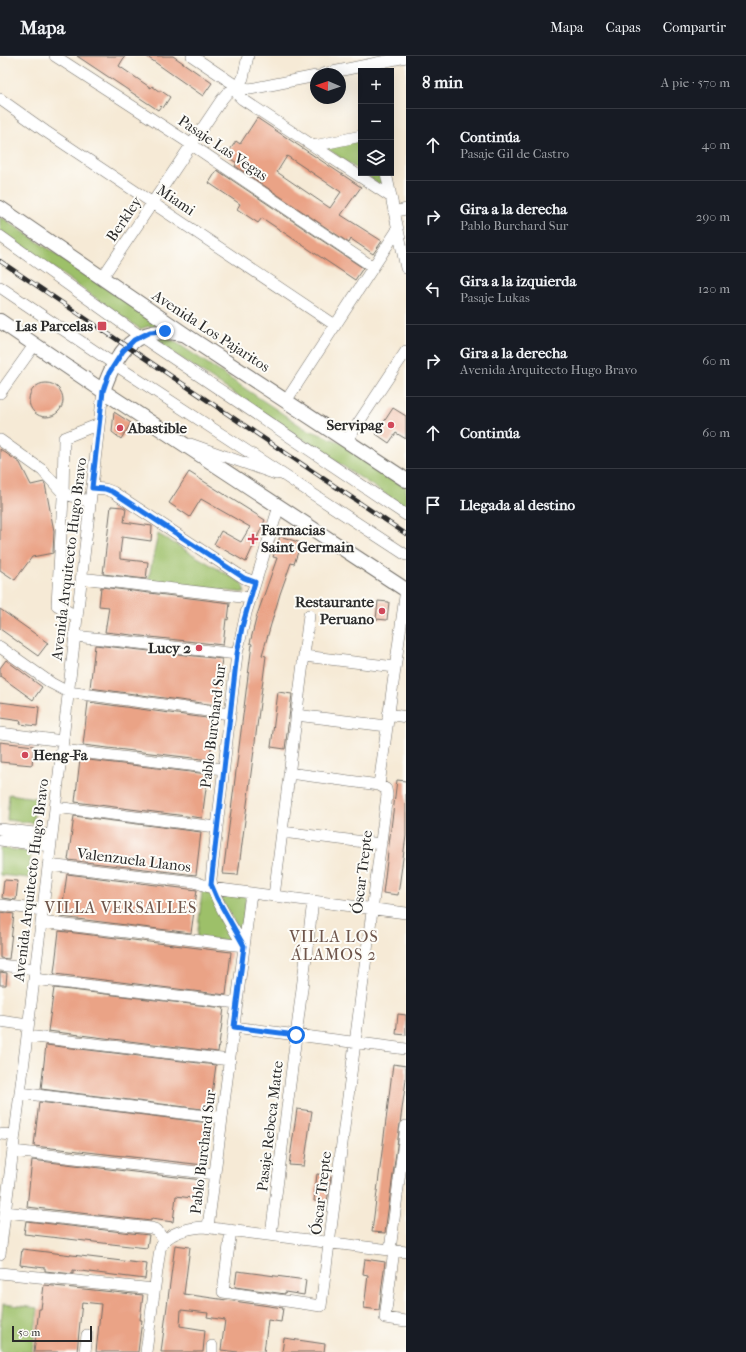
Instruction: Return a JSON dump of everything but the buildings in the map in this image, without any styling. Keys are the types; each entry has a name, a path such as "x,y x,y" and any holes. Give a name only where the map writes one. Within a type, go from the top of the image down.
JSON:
{"main road":[{"name":"Avenida Los Pajaritos","path":"0,208 187,336 406,480"},
{"path":"0,320 176,440 406,589"},
{"path":"103,391 109,373 114,364 126,348 140,336 150,332 165,331 187,336"}],"street":[{"name":"Pasaje Las Vegas","path":"56,56 192,145 373,267"},
{"path":"192,56 238,87 250,89 310,77"},
{"path":"248,56 243,78 238,87 238,94 242,99 391,197"},
{"path":"346,69 406,57"},
{"name":"Berkley","path":"102,278 224,96 231,90 238,87"},
{"name":"Miami","path":"0,99 45,131 335,325"},
{"path":"314,146 358,137"},
{"path":"387,176 406,268"},
{"path":"394,212 406,209"},
{"path":"286,401 398,229"},
{"path":"0,236 140,336 406,515"},
{"path":"0,287 114,364 406,555"},
{"path":"0,393 35,344"},
{"path":"347,440 406,351"},
{"name":"Avenida Arquitecto Hugo Bravo","path":"0,1254 5,1212 4,1190 13,1151 35,974 103,391"},
{"path":"77,617 57,605 63,493 64,438 99,424"},
{"path":"0,440 42,470 63,493 90,502"},
{"path":"176,440 292,479"},
{"path":"92,488 105,489 113,492 244,578 255,582"},
{"name":"Pablo Burchard Sur","path":"244,946 212,888 211,878 237,654 242,627 250,598 279,506"},
{"path":"81,578 250,598"},
{"path":"289,773 379,785 406,589"},
{"path":"274,896 309,615"},
{"path":"75,636 237,654"},
{"path":"0,647 51,683 68,692 230,714"},
{"path":"304,656 395,668"},
{"path":"388,714 406,717"},
{"path":"296,715 386,726"},
{"path":"0,733 62,746 223,769"},
{"name":"Óscar Trepte","path":"231,1230 223,1292 321,1306 388,795 386,789 379,785"},
{"path":"55,807 216,827"},
{"path":"0,829 52,835"},
{"path":"282,832 381,844"},
{"path":"0,840 50,846"},
{"name":"Valenzuela Llanos","path":"48,865 195,882 212,888 406,913"},
{"name":"Pablo Burchard Sur","path":"164,1240 173,1235 194,1228 208,1227 251,893"},
{"name":"Pasaje Rebeca Matte","path":"271,1235 313,901"},
{"path":"0,905 42,910"},
{"path":"41,922 244,946"},
{"path":"0,965 35,974 237,1003"},
{"path":"0,1021 28,1025"},
{"path":"234,1027 406,1049"},
{"path":"27,1036 230,1060"},
{"path":"20,1093 222,1118"},
{"path":"406,1126 385,1318 406,1321"},
{"path":"0,1134 15,1135"},
{"path":"13,1151 215,1174"},
{"path":"5,1212 151,1228 157,1230 164,1240 160,1249 146,1352"},
{"path":"208,1227 406,1252"},
{"path":"0,1273 154,1289"},
{"path":"85,1352 87,1335"}],"green space":[{"path":"358,141 358,170 325,147"},
{"path":"367,176 383,176 385,188"},
{"path":"0,216 163,327 149,326 140,329 0,231"},
{"path":"161,336 174,341 304,428 340,442 406,487 406,508 152,339"},
{"path":"158,534 242,583 245,593 148,581"},
{"path":"9,794 36,798 33,823 7,820"},
{"path":"0,848 31,852 29,878 0,875"},
{"path":"202,891 212,893 238,941 197,939"},
{"path":"217,892 246,896 242,935"},
{"path":"3,1304 38,1308 32,1352 0,1352 0,1329"}],"railway":[{"path":"0,261 406,534"}],"place":[{"name":"Las Parcelas","path":"102,326"},
{"name":"Servipag","path":"391,425"},
{"name":"Abastible","path":"120,428"},
{"name":"Farmacias Saint Germain","path":"253,539"},
{"name":"Restaurante Peruano","path":"382,611"},
{"name":"Lucy 2","path":"199,648"},
{"name":"Heng-Fa","path":"25,755"}],"district":[{"name":"VILLA VERSALLES","path":"121,907"},
{"name":"VILLA LOS ÁLAMOS 2","path":"334,945"}],"route":[{"path":"165,331 150,332 134,340 123,351 109,373 103,391 92,488 105,489 113,492 244,578 255,582 242,627 237,654 216,827 211,884 217,898 244,946 234,1027 296,1035"}]}
